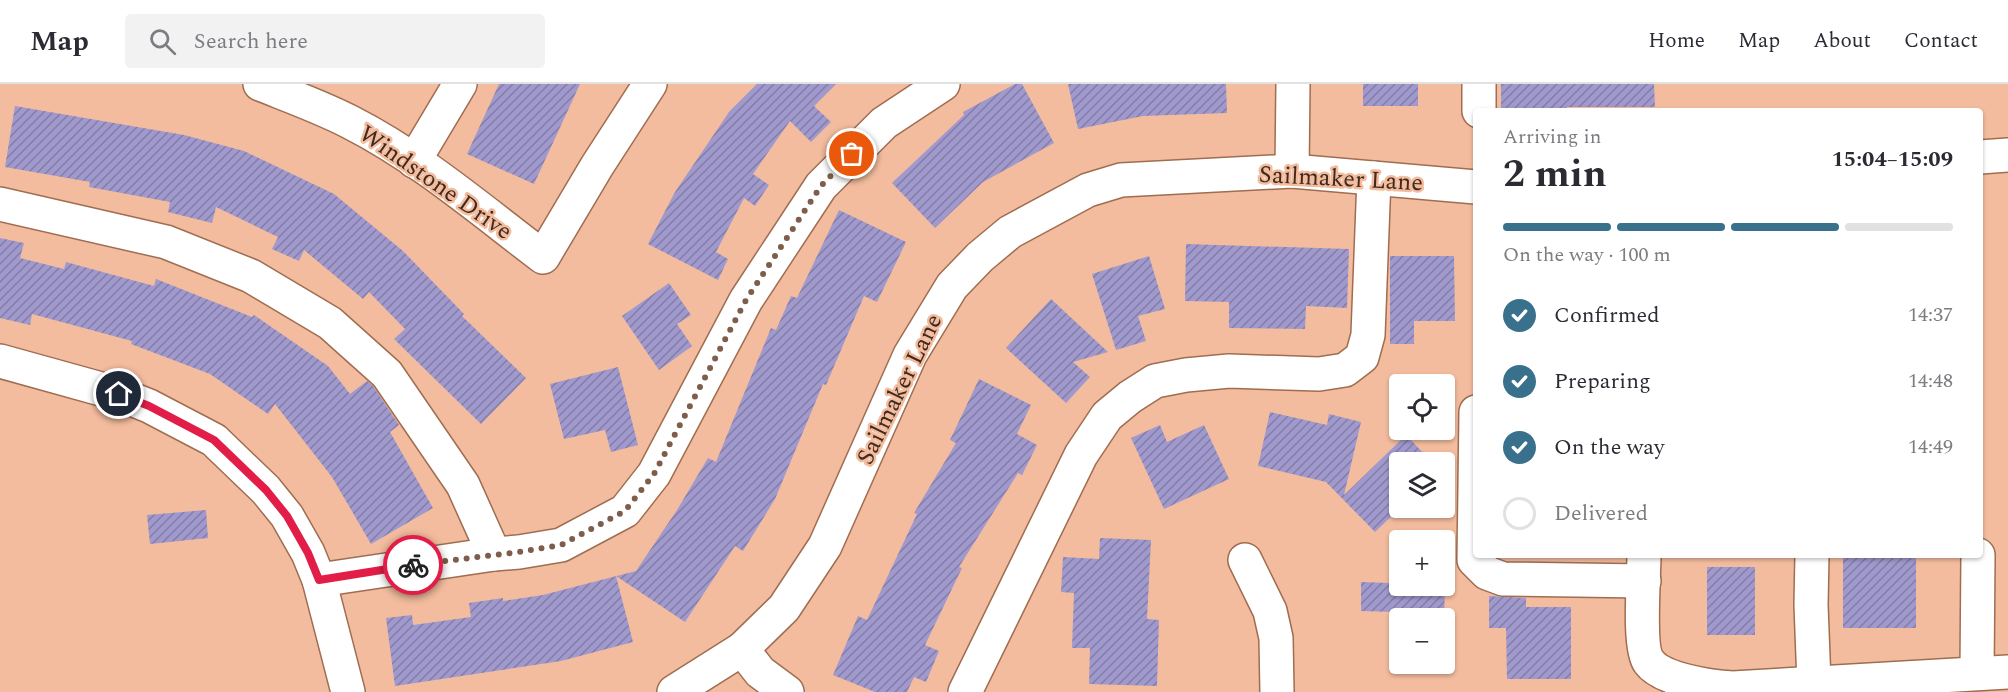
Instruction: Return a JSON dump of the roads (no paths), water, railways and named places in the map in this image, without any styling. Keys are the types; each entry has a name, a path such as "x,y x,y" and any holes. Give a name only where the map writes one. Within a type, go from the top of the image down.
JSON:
{"street":[{"name":"Windstone Drive","path":"260,84 350,122 414,161 543,257 597,166 650,84"},
{"path":"414,161 460,84"},
{"path":"319,580 561,545 625,511 654,474 746,300 821,186 884,123 943,84"},
{"path":"1292,171 1293,84"},
{"path":"1479,84 1479,108"},
{"path":"1983,157 2008,155"},
{"name":"Sailmaker Lane","path":"674,692 742,649 784,608 825,546 910,355 952,286 980,257 1010,232 1088,190 1121,180 1292,171 1473,187"},
{"path":"965,692 1081,455 1107,416 1130,397 1155,381 1229,370 1319,374 1345,370 1362,357 1368,335 1374,178"},
{"path":"0,204 166,242 251,276 330,323 387,374 463,485 494,554"},
{"path":"0,361 119,394 149,406 214,440 266,490 287,516 308,553 319,580 348,692"},
{"path":"1474,558 1474,561 1487,573 1503,579 1644,568 1644,645 1649,662 1663,674 1707,686 1733,688 1993,673 1978,558"},
{"path":"1812,558 1814,683"},
{"path":"1245,561 1270,611 1276,638 1277,692"},
{"path":"742,649 760,672 787,692"}]}
